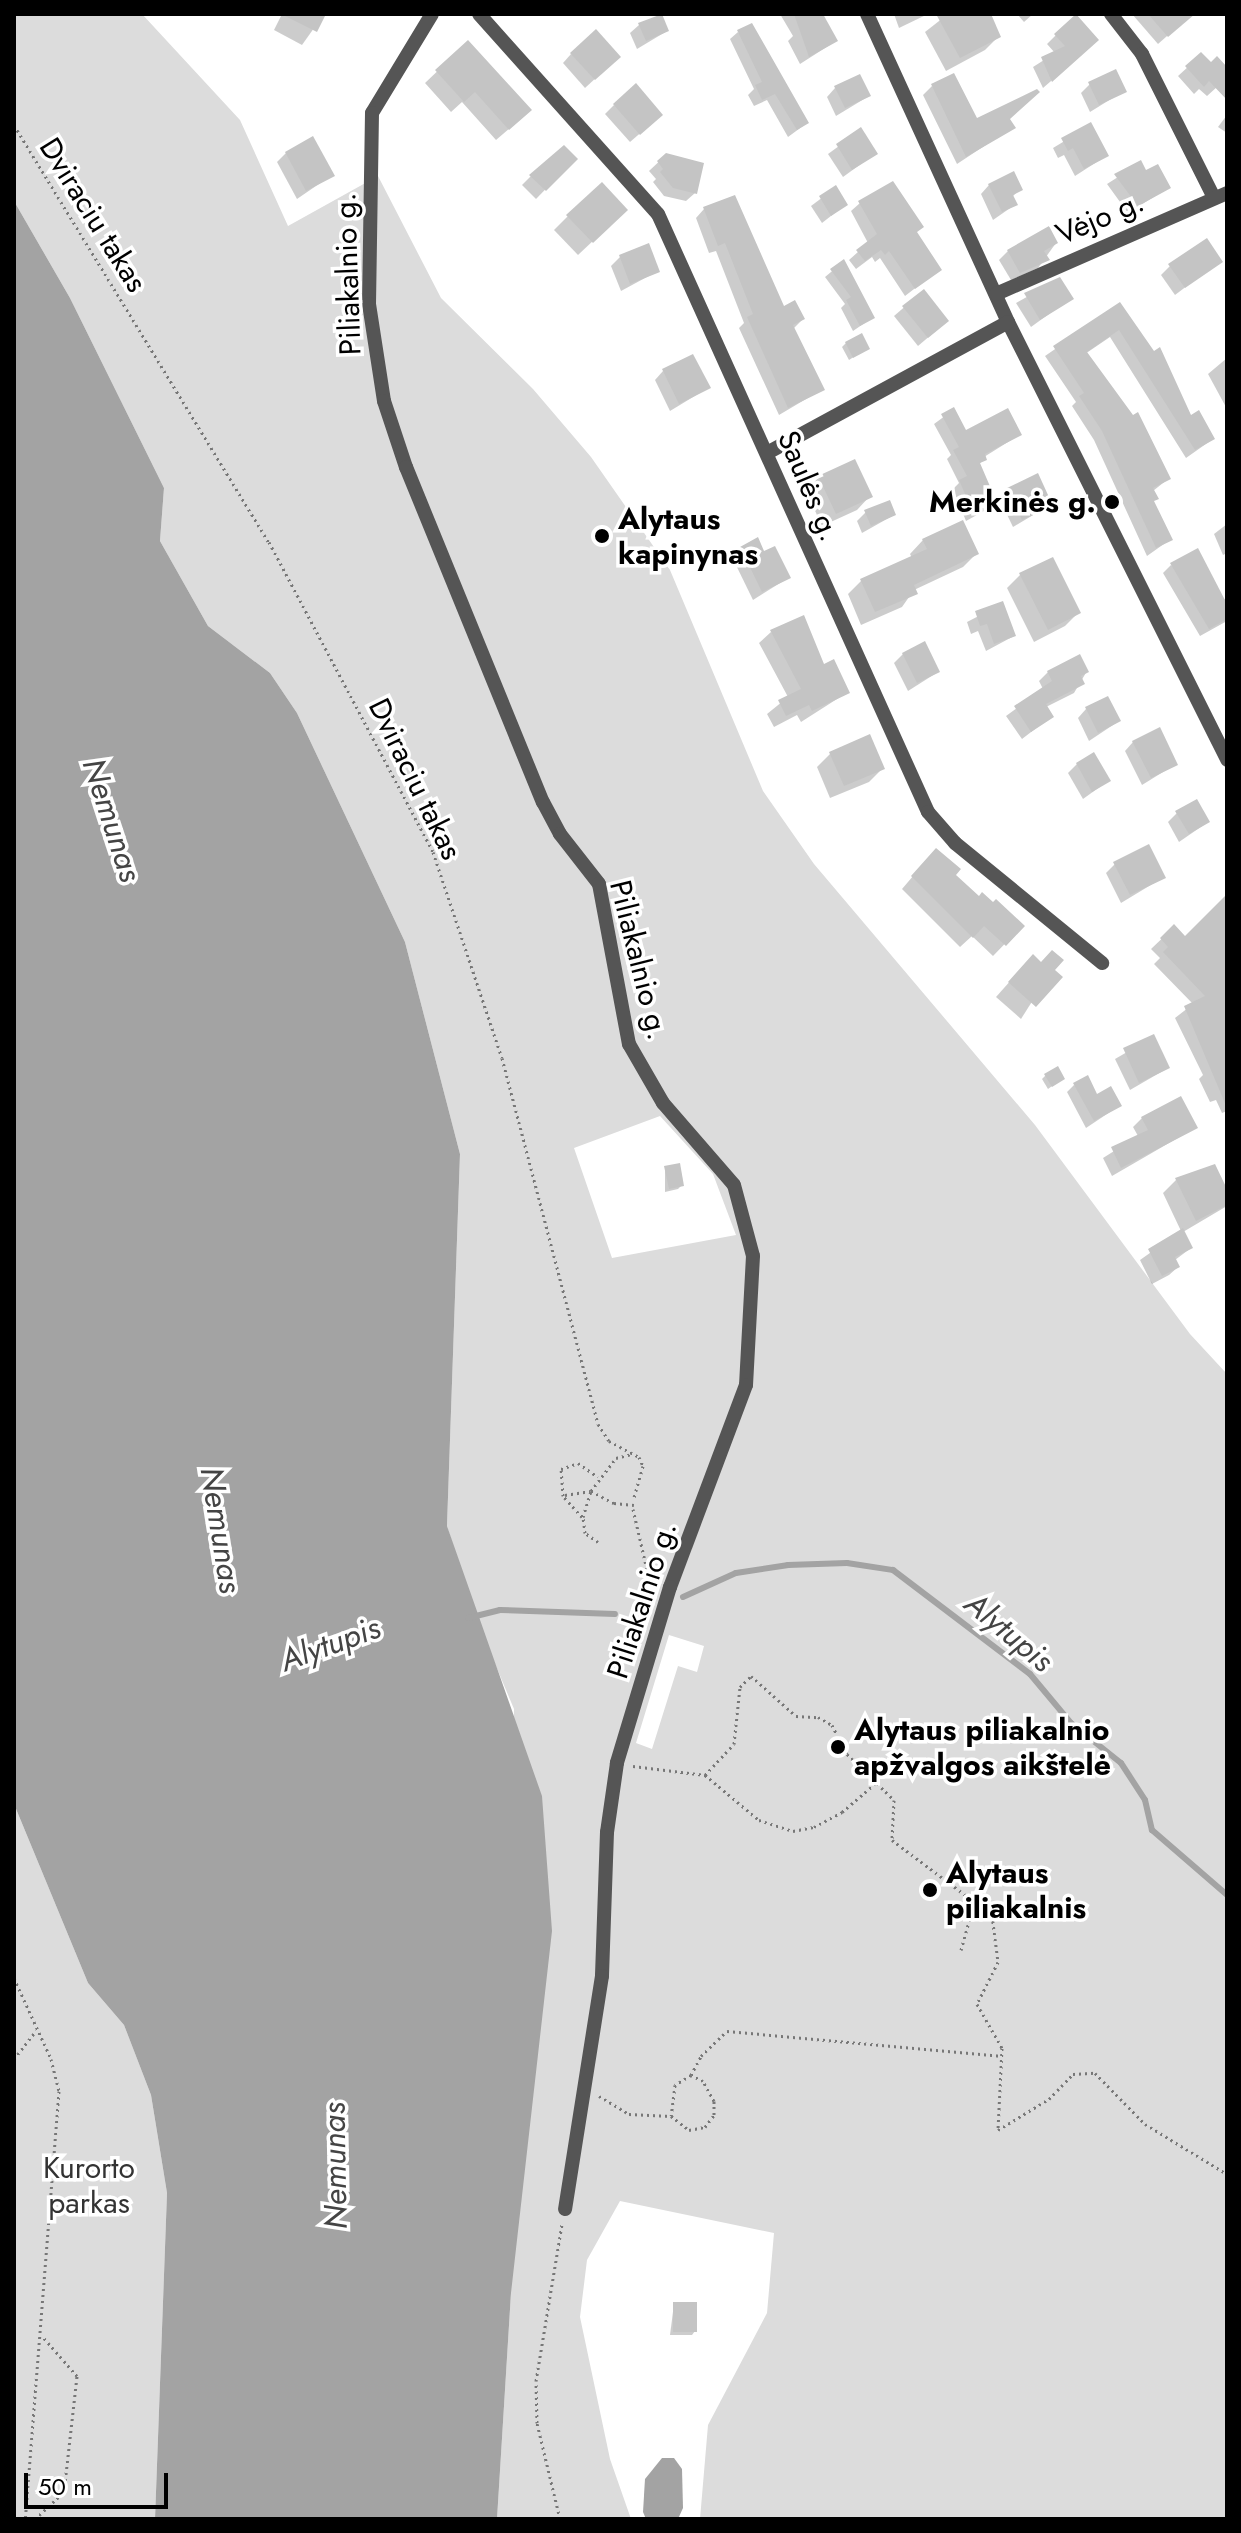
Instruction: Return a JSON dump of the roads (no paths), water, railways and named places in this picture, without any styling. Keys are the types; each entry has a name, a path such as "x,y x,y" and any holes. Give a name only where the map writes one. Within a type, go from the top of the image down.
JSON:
{"street":[{"name":"Piliakalnio g.","path":"432,14 372,113 369,304 384,401 406,467 543,802 599,884 629,1044 663,1103 734,1185 753,1256 746,1385 661,1620 617,1763 607,1832 602,1976 565,2209"},
{"name":"Saulės g.","path":"479,14 658,214 928,812 955,843 1102,963"},
{"path":"867,14 1008,322 1227,760"},
{"path":"1111,14 1142,54 1220,196"},
{"name":"Vėjo g.","path":"996,294 1220,196"},
{"path":"767,453 1008,322"}],"water":[{"name":"Nemunas","path":"14,201 70,298 164,488 160,541 208,626 270,673 297,713 405,942 460,1154 447,1526 542,1796 552,1931 511,2293 497,2519 155,2519 167,2193 151,2095 124,2025 88,1983 14,1804"},
{"path":"662,2458 674,2458 682,2469 683,2508 678,2519 646,2519 643,2512 645,2479"}],"waterway":[{"name":"Alytupis","path":"683,1597 736,1573 788,1565 847,1563 893,1570 1030,1674 1071,1723 1121,1763 1145,1800 1152,1830 1227,1895"},
{"name":"Alytupis","path":"468,1618 500,1610 615,1614"}],"place":[{"name":"Merkinės g.","path":"1112,502"},
{"name":"Alytaus kapinynas","path":"602,536"},
{"name":"Alytaus piliakalnio apžvalgos aikštelė","path":"838,1747"},
{"name":"Alytaus piliakalnis","path":"930,1890"}],"park label":[{"name":"Kurorto parkas","path":"89,2185"}]}
